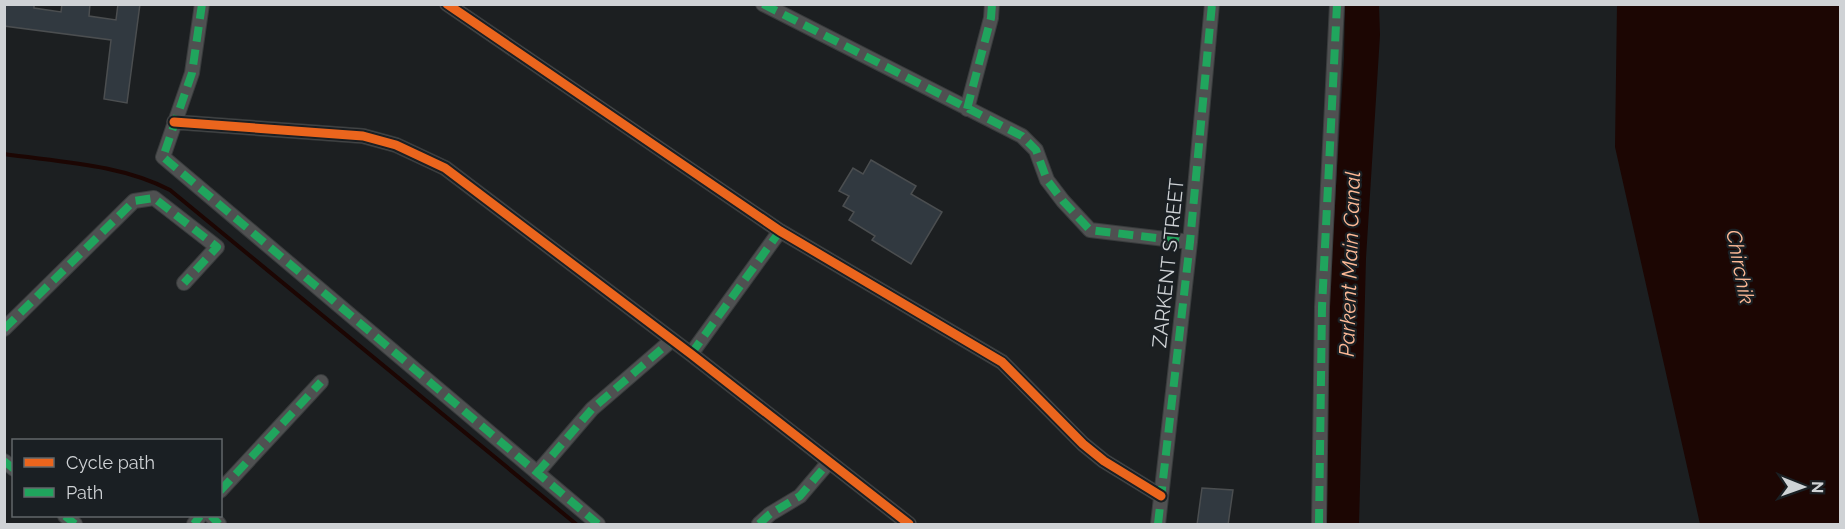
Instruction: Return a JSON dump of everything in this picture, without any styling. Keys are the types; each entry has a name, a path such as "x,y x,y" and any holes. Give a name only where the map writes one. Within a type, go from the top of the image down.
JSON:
{"street":[{"path":"202,4 192,73 163,156 598,525"},
{"path":"447,4 780,231 1002,363 1083,444 1104,461 1161,496"},
{"path":"763,4 1022,136 1036,150 1047,180 1090,230 1190,242"},
{"path":"968,109 991,18 992,4"},
{"name":"ZARKENT STREET","path":"1158,525 1190,242 1212,4"},
{"path":"1319,525 1322,307 1337,4"},
{"path":"174,122 363,136 396,145 445,168 691,354 909,525"},
{"path":"4,329 134,201 154,198 217,247 184,283"},
{"path":"691,354 780,231"},
{"path":"537,473 592,409 672,340"},
{"path":"222,489 321,381"},
{"path":"759,525 770,514 800,496 829,462"}],"water":[{"name":"Parkent Main Canal","path":"1345,5 1379,5 1380,35 1366,258 1359,524 1326,524 1330,284 1344,58"},
{"name":"Chirchik","path":"1617,5 1840,5 1840,524 1700,524 1615,147"}],"building":[{"path":"4,4 34,4 34,8 61,12 62,4 90,4 89,16 116,20 118,4 140,4 127,103 104,99 111,40 4,26"},
{"path":"871,160 916,186 911,194 942,212 911,264 872,240 875,236 849,220 854,212 843,206 849,196 839,191 853,168 863,174"},
{"path":"1202,488 1233,490 1228,525 1197,525"}],"waterway":[{"path":"4,154 110,169 151,181 170,190 576,524"}],"marked path":[{"path":"202,4 192,73 163,157 598,524"},
{"path":"763,4 1022,136 1036,150 1047,180 1090,230 1190,242"},
{"path":"967,109 991,18 992,4"},
{"path":"1158,524 1190,242 1212,4"},
{"path":"1319,524 1322,307 1337,4"},
{"path":"4,329 134,201 154,198 217,247 184,283"},
{"path":"691,354 780,231"},
{"path":"537,473 592,409 672,340"},
{"path":"222,489 321,382"},
{"path":"4,461 12,467"},
{"path":"759,524 770,514 800,496 829,462"},
{"path":"66,517 75,524"},
{"path":"194,524 199,517"},
{"path":"212,517 219,524"}],"cycle path":[{"path":"447,4 780,231 1002,362 1083,444 1104,461 1161,496"},
{"path":"174,122 363,136 396,145 445,168 691,354 909,524"}]}
